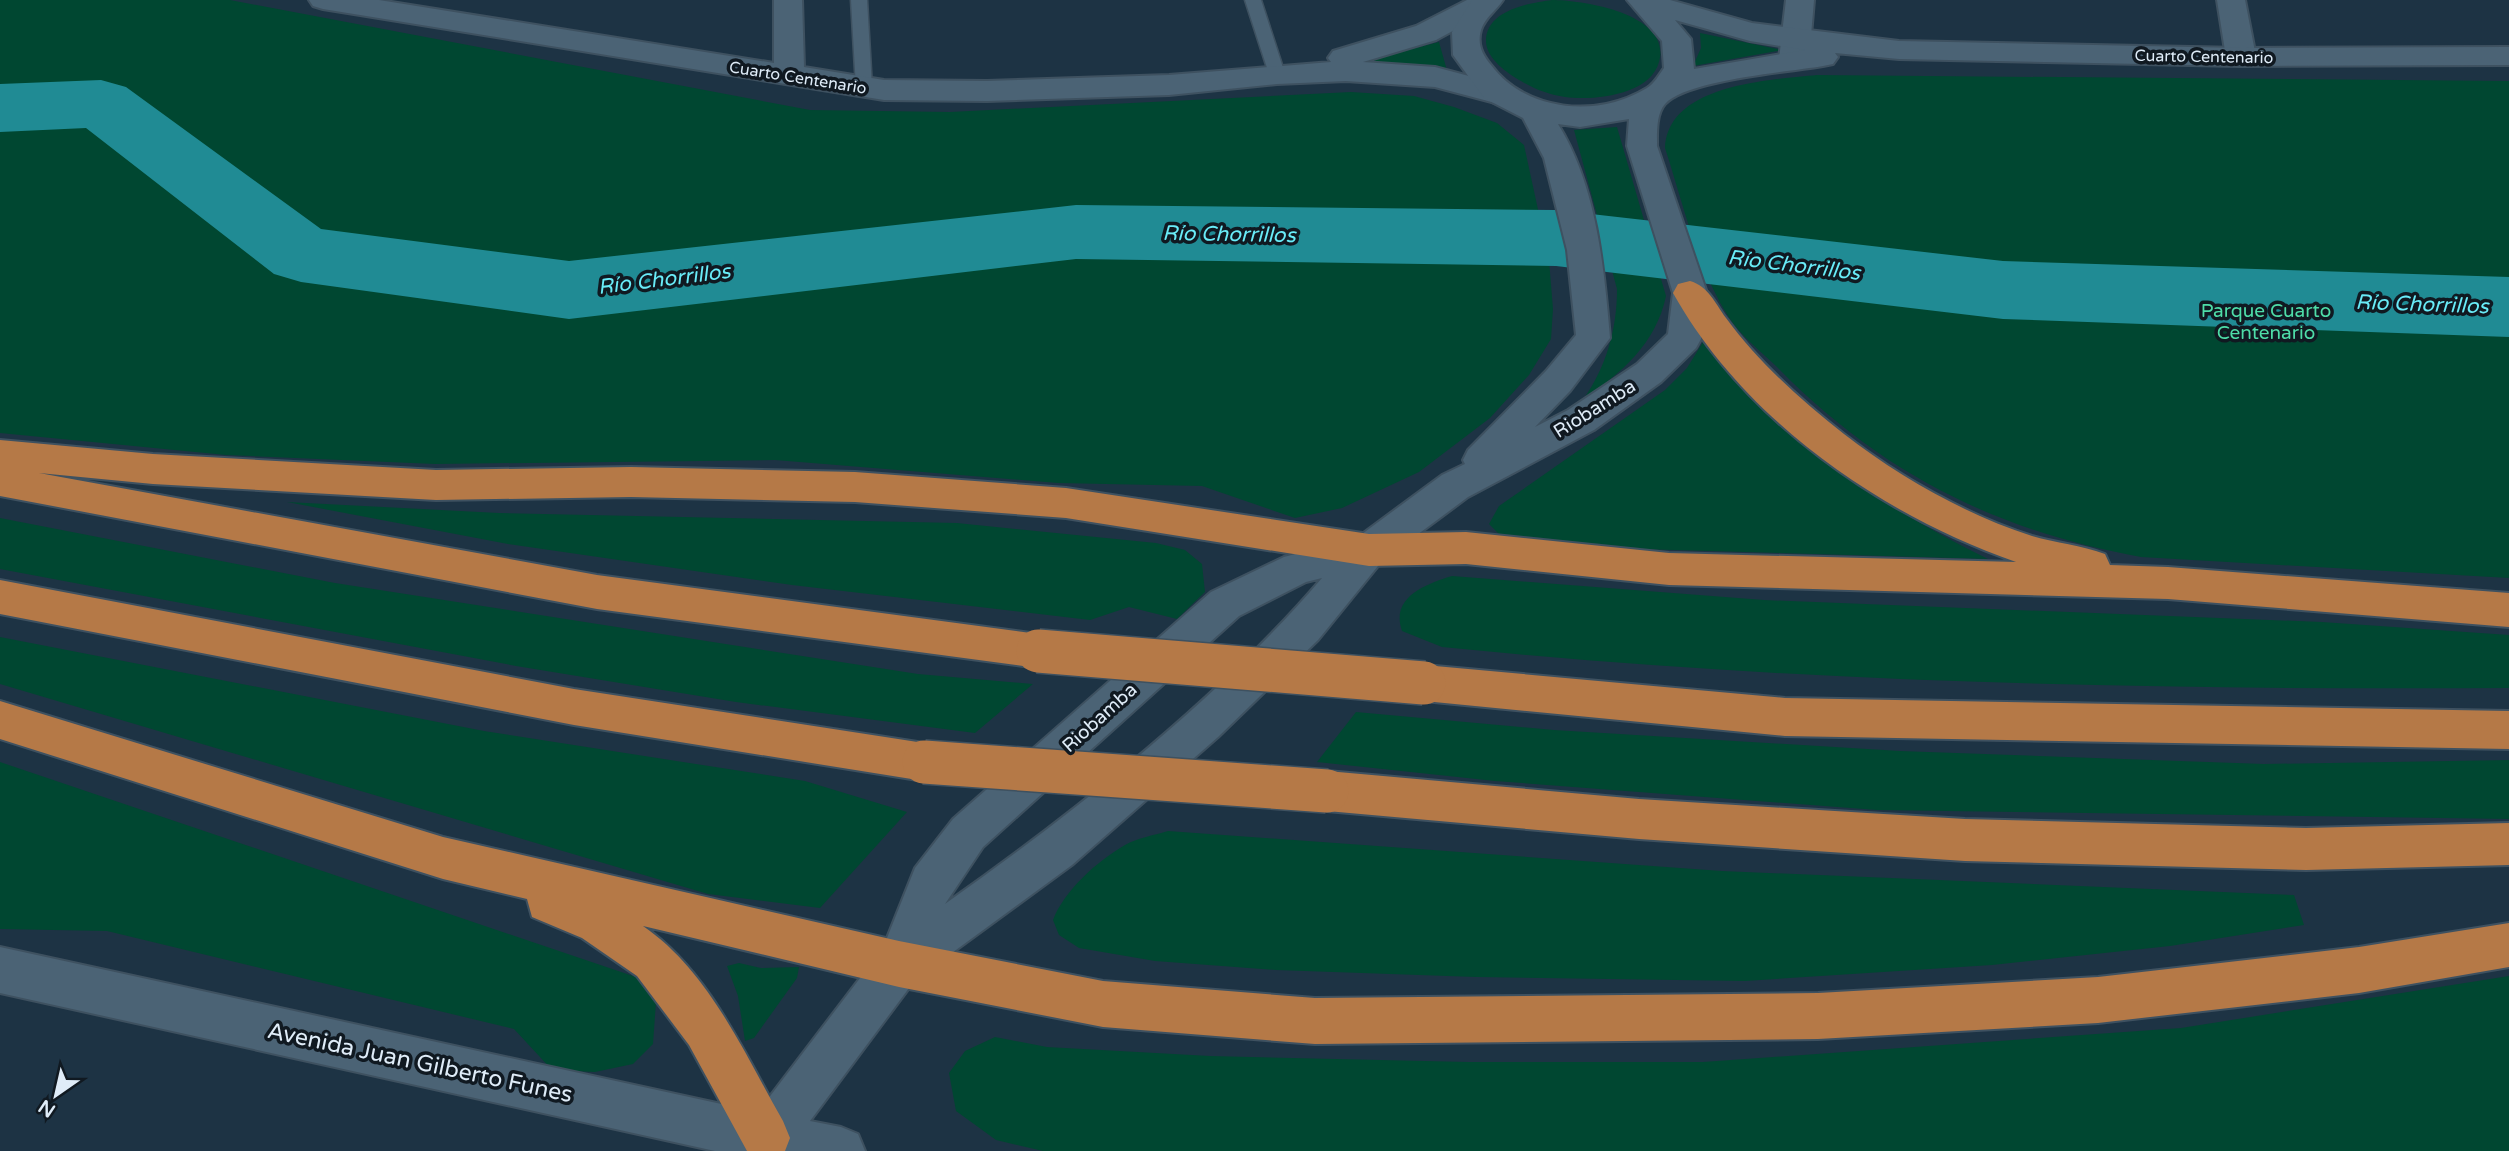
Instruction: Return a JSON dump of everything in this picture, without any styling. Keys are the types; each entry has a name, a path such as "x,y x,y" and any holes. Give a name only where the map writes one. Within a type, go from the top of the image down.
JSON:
{"highway":[{"path":"1690,293 1724,344 1764,386 1824,438 1898,489 2021,548 2168,583"},
{"path":"0,455 153,469 436,485 631,482 855,487 1066,503 1369,550 1466,548 1669,569 2168,583 2509,610"},
{"path":"0,481 597,592 1038,651 1424,683 1785,718 2509,730"},
{"path":"0,597 574,707 924,762 1327,791 1639,819 1965,839 2306,849 2509,844"},
{"path":"0,720 443,858 898,964 1104,1004 1315,1021 1777,1017 2098,1000 2359,970 2509,945"},
{"path":"443,858 598,922 653,960 705,1029 762,1144"}],"main road":[{"name":"Cuarto Centenario","path":"323,0 864,88 987,91 1169,85 1277,74 1396,72 1435,77 1503,95 1534,110 1564,117 1597,118 1627,112 1660,94 1716,73 1795,50 2241,57 2509,56"},
{"path":"788,0 789,76"},
{"path":"1795,50 1800,0"},
{"path":"2231,0 2241,57"},
{"name":"Cuarto Centenario","path":"1277,74 1391,45 1426,33 1488,1"},
{"path":"1488,1 1472,17 1465,34 1466,52 1475,70 1503,95"},
{"name":"Cuarto Centenario","path":"1639,1 1795,50"},
{"path":"1639,1 1669,27 1679,47 1679,68 1642,125 1643,145 1690,293"},
{"name":"Riobamba","path":"898,964 1057,850 1203,724 1304,628 1369,550 1455,486 1558,381 1593,338 1588,270 1559,151 1548,128 1534,110"},
{"name":"Riobamba","path":"1455,486 1581,420 1649,373 1684,339 1690,293"},
{"name":"Riobamba","path":"762,1144 898,964 931,883 968,833 1225,604 1298,568 1369,550"},
{"name":"Avenida Juan Gilberto Funes","path":"0,970 762,1144 841,1151"}],"lane":[{"path":"859,0 864,88"},
{"path":"1253,0 1277,74"}],"green space":[{"path":"0,0 230,0 810,110 950,112 1351,92 1414,96 1497,123 1524,145 1549,260 1553,309 1551,339 1529,375 1490,418 1419,472 1342,508 1295,518 1202,486 1058,483 775,460 435,464 226,455 0,433"},
{"path":"1552,0 1603,7 1639,21 1653,32 1660,46 1659,62 1654,73 1633,89 1591,98 1559,96 1542,91 1510,74 1499,65 1487,48 1488,31 1493,22 1510,10"},
{"path":"1700,33 1783,50 1693,66 1701,48"},
{"path":"1439,42 1448,74 1419,66 1366,61"},
{"name":"Parque Cuarto Centenario","path":"1817,75 2509,81 2509,578 2141,557 2088,546 2037,531 1943,492 1856,437 1815,404 1738,330 1728,316 1699,256 1665,148 1670,127 1683,110 1702,98 1749,83"},
{"path":"1617,127 1666,296 1654,329 1635,356 1583,400 1609,348 1617,289 1574,130"},
{"path":"1703,342 1732,377 1764,409 1833,467 1908,516 1988,559 1603,548 1501,536 1489,524 1499,506 1665,390 1687,368"},
{"path":"287,502 499,513 957,523 1156,543 1185,550 1202,564 1205,592 1177,619 1129,607 1090,620 792,585 508,544"},
{"path":"0,518 335,583 918,674 1033,684 975,733 736,702 516,666 0,569"},
{"path":"1452,576 1764,600 2322,622 2509,635 2509,688 2242,688 1842,676 1708,669 1442,647 1402,631 1401,609 1406,601 1422,588"},
{"path":"0,637 484,731 805,781 907,812 820,908 708,894 0,684"},
{"path":"1356,712 1554,730 1900,751 2264,764 2509,760 2509,819 1877,810 1495,781 1317,762"},
{"path":"0,762 636,977 656,1002 653,1044 633,1064 595,1072 552,1070 514,1029 107,931 0,929"},
{"path":"1168,831 1722,871 2294,895 2304,925 2170,946 1992,965 1745,981 1476,977 1276,970 1155,961 1079,948 1059,935 1053,920 1065,898 1083,878 1103,859 1125,845"},
{"path":"739,963 761,968 799,967 797,978 754,1038 745,1041 738,996 727,966"},
{"path":"2509,976 2509,1151 1043,1151 996,1140 956,1111 949,1073 965,1051 995,1037 1047,1047 1210,1056 1469,1062 1703,1062 2181,1028"}],"waterway":[{"name":"Río Chorrillos","path":"0,108 101,104 301,254 569,290 1076,232 1556,238 2003,290 2509,307"}]}
